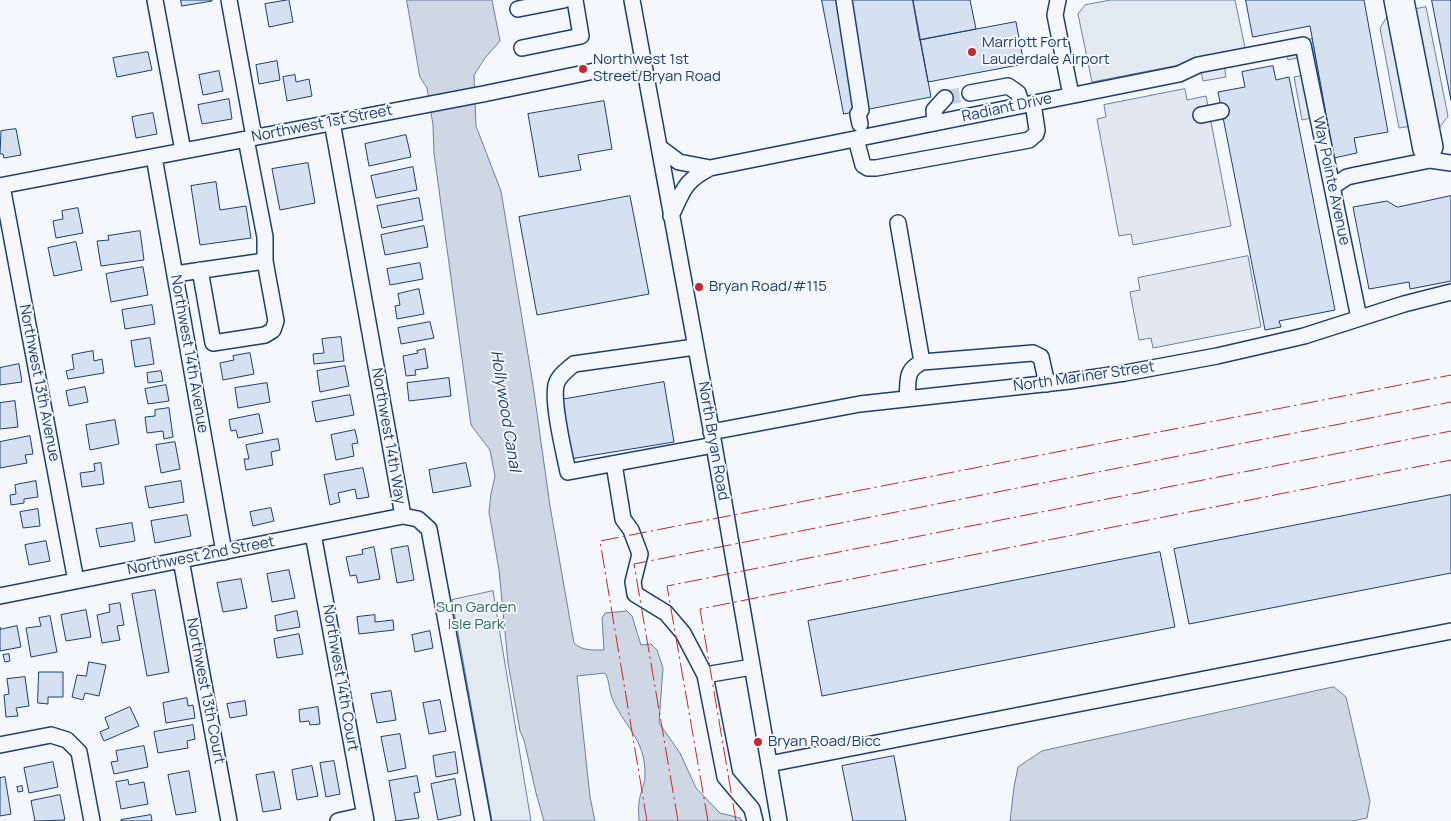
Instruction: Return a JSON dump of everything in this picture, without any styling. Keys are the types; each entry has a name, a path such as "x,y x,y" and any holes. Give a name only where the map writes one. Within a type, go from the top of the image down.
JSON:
{"street":[{"path":"155,0 183,151"},
{"path":"200,270 213,343 264,335 273,330 276,321 265,261 265,237 230,0"},
{"path":"518,9 564,0"},
{"path":"522,48 581,36 574,0"},
{"name":"North Bryan Road","path":"632,0 713,439 779,821"},
{"path":"844,0 861,127 863,165 868,168 876,168 1029,140 1036,134 1037,130 1028,104 1008,86 970,93"},
{"path":"1058,0 1055,15 1071,95"},
{"path":"1392,0 1421,150 1430,160"},
{"path":"1406,0 1436,146 1430,160"},
{"name":"Radiant Drive","path":"671,216 688,182 710,168 861,127 935,124 1179,74 1198,65 1303,45"},
{"name":"Way Pointe Avenue","path":"1303,45 1359,318"},
{"name":"Northwest 1st Street","path":"1,186 643,62"},
{"path":"935,124 934,110 945,98"},
{"path":"1201,115 1221,111"},
{"name":"Northwest 14th Way","path":"332,122 403,516 418,519 428,530 483,821"},
{"name":"Radiant Drive","path":"659,147 678,162 710,168"},
{"name":"Northwest 14th Avenue","path":"154,157 224,552"},
{"path":"1332,187 1347,177 1430,160 1451,163"},
{"name":"Northwest 13th Avenue","path":"1,186 76,581"},
{"path":"898,223 922,362"},
{"path":"174,274 265,261"},
{"name":"North Mariner Street","path":"695,347 574,364 563,374 556,384 556,409 568,472 614,464 860,404 1047,384 1125,373 1217,356 1304,336 1404,304 1451,292"},
{"path":"907,399 909,373 912,367 922,362 1033,353 1041,357 1047,384"},
{"path":"614,464 623,520 631,530 640,554 633,582 635,594 666,613 683,633 705,675 725,777 752,809 755,821"},
{"name":"Northwest 2nd Street","path":"0,596 403,516"},
{"name":"Northwest 14th Court","path":"313,534 366,818"},
{"name":"Northwest 13th Court","path":"180,560 230,821"},
{"path":"769,764 1451,631"},
{"path":"705,675 752,667"},
{"path":"0,745 51,735 67,740 79,752 92,821"},
{"path":"338,821 366,818"}],"green space":[{"path":"1111,0 1235,0 1246,52 1092,82 1078,14 1085,5"},
{"name":"Sun Garden Isle Park","path":"493,591 531,821 492,821 452,600"}],"shaded area":[{"path":"1426,7 1448,116 1437,131 1412,126 1399,128 1380,28 1388,15"},
{"path":"1312,39 1326,115 1302,120 1294,77 1304,75 1300,57 1288,60 1287,53 1224,65 1226,77 1203,81 1199,61"},
{"path":"1185,89 1187,100 1206,96 1231,226 1133,245 1131,234 1119,236 1097,119 1106,117 1104,105"},
{"path":"1248,256 1261,327 1153,348 1151,338 1139,340 1130,292 1140,290 1138,278"}],"water":[{"name":"Hollywood Canal","path":"407,0 492,0 500,41 485,58 474,75 476,126 501,191 533,385 550,506 574,643 584,649 604,650 602,618 605,613 627,611 632,616 641,645 651,644 657,650 663,668 659,723 680,753 696,788 720,813 740,818 742,821 639,821 639,802 645,779 642,751 638,741 616,706 605,673 577,676 590,797 595,821 544,821 524,740 520,731 508,663 499,570 489,512 495,476 490,450 471,425 434,153 433,125 427,88 420,77"},
{"path":"1334,687 1346,697 1370,801 1367,818 1353,821 1010,821 1018,767 1042,751"}],"building":[{"path":"181,0 212,0 212,1 182,6"},
{"path":"289,0 293,22 269,27 265,4"},
{"path":"822,0 913,0 931,97 844,114"},
{"path":"913,0 970,0 976,29 920,40"},
{"path":"1246,0 1364,0 1388,132 1354,138 1357,153 1334,158 1310,26 1253,37"},
{"path":"1432,0 1451,0 1451,100"},
{"name":"Marriott Fort Lauderdale Airport","path":"1016,22 1024,64 928,82 920,40"},
{"path":"148,52 152,70 117,77 113,58"},
{"path":"277,61 280,80 259,84 256,65"},
{"path":"1273,66 1276,80 1289,77 1335,310 1279,321 1281,327 1265,330 1218,92 1245,87 1242,72"},
{"path":"219,71 223,91 203,95 199,75"},
{"path":"295,75 296,82 309,79 312,96 287,101 283,77"},
{"path":"229,99 232,119 202,124 198,105"},
{"path":"604,101 612,149 578,155 581,170 539,177 528,114"},
{"path":"153,113 157,134 136,138 132,117"},
{"path":"16,129 21,155 4,158 3,154 0,154 1,131"},
{"path":"406,135 411,157 369,166 365,144"},
{"path":"308,163 315,203 280,210 272,169"},
{"path":"413,167 417,190 376,198 371,176"},
{"path":"216,182 220,210 246,206 251,238 200,245 191,186"},
{"path":"630,196 649,294 537,315 519,217"},
{"path":"1451,196 1451,281 1410,289 1409,282 1369,289 1353,207 1387,201 1397,207"},
{"path":"419,198 423,220 382,228 377,206"},
{"path":"78,208 83,233 56,238 53,221 63,219 62,211"},
{"path":"424,226 428,247 385,255 381,235"},
{"path":"140,231 144,260 101,266 97,241 109,240 108,236"},
{"path":"76,242 82,270 54,276 48,248"},
{"path":"420,263 423,279 390,285 387,269"},
{"path":"143,267 148,295 111,302 106,274"},
{"path":"419,289 424,314 397,319 395,306 400,305 398,294"},
{"path":"152,305 155,324 125,329 122,310"},
{"path":"430,322 434,338 401,344 398,328"},
{"path":"341,337 344,361 314,364 313,354 324,353 322,339"},
{"path":"150,338 154,364 135,367 131,341"},
{"path":"425,349 428,368 415,370 416,375 406,376 403,356 418,353 417,351"},
{"path":"93,351 94,361 102,359 104,373 68,379 66,371 74,369 72,355"},
{"path":"250,353 254,374 223,380 220,363 234,360 233,356"},
{"path":"19,364 22,382 0,385 0,368"},
{"path":"345,366 349,386 320,392 317,371"},
{"path":"161,371 163,381 148,383 147,373"},
{"path":"449,378 451,396 409,401 407,383"},
{"path":"664,382 674,442 570,459 560,400"},
{"path":"267,383 270,402 238,408 235,388"},
{"path":"166,385 169,401 148,404 145,389"},
{"path":"85,387 88,402 69,406 66,391"},
{"path":"350,395 354,415 316,422 312,402"},
{"path":"15,401 18,427 0,429 0,403"},
{"path":"169,408 173,437 164,439 163,431 147,433 145,417 155,416 155,410"},
{"path":"259,414 263,433 238,438 236,430 231,431 229,420"},
{"path":"115,420 119,444 90,450 86,425"},
{"path":"355,430 358,443 352,444 354,456 336,460 331,435"},
{"path":"30,436 33,454 25,455 27,463 0,468 0,442"},
{"path":"278,439 280,450 271,452 273,465 246,470 244,459 249,459 246,445"},
{"path":"175,442 180,469 161,473 156,445"},
{"path":"101,463 104,484 82,487 80,473 95,471 94,464"},
{"path":"466,463 471,486 433,493 429,470"},
{"path":"363,468 369,497 357,499 355,489 338,493 340,502 330,505 324,475"},
{"path":"36,481 38,497 24,499 24,503 11,505 10,495 16,494 15,485"},
{"path":"181,481 184,502 149,508 145,487"},
{"path":"1451,495 1451,573 1189,624 1174,549"},
{"path":"271,508 274,521 253,526 250,512"},
{"path":"38,509 40,526 23,528 20,512"},
{"path":"187,515 191,536 155,543 151,521"},
{"path":"132,523 135,541 100,547 96,529"},
{"path":"46,541 50,561 29,565 25,545"},
{"path":"408,546 414,580 397,583 391,549"},
{"path":"374,547 380,579 358,583 356,575 350,576 346,557 363,554 362,550"},
{"path":"1160,552 1175,627 822,696 808,621"},
{"path":"289,570 295,598 272,602 267,574"},
{"path":"241,579 247,608 223,612 217,583"},
{"path":"155,590 169,672 147,676 132,594"},
{"path":"120,603 124,625 117,626 120,640 102,643 97,615 110,612 109,605"},
{"path":"86,610 91,637 66,641 61,615"},
{"path":"297,611 300,627 277,631 275,616"},
{"path":"375,615 375,622 393,620 394,630 359,634 357,617"},
{"path":"50,616 57,652 31,657 26,628 41,626 39,618"},
{"path":"17,626 21,647 0,651 0,629"},
{"path":"430,631 433,648 415,652 412,635"},
{"path":"299,634 303,654 277,658 274,639"},
{"path":"9,654 10,661 5,662 3,655"},
{"path":"89,662 106,665 99,696 85,693 83,700 72,697 77,675 86,676"},
{"path":"39,672 63,672 63,697 48,697 48,704 38,703"},
{"path":"25,677 29,706 16,708 18,716 6,717 4,695 9,694 7,679"},
{"path":"391,691 396,720 377,723 371,694"},
{"path":"187,698 188,706 193,705 195,718 166,723 163,703"},
{"path":"440,700 446,731 429,734 423,703"},
{"path":"245,701 247,715 230,718 227,704"},
{"path":"130,707 139,726 104,741 100,732 109,728 105,718"},
{"path":"318,707 320,724 310,725 309,721 300,722 299,710"},
{"path":"193,725 195,739 187,741 188,748 158,753 154,732"},
{"path":"400,734 406,768 388,772 381,737"},
{"path":"144,746 148,767 114,774 111,762 118,761 116,751"},
{"path":"455,752 458,773 436,777 433,756"},
{"path":"894,756 906,821 853,821 842,766"},
{"path":"334,761 340,794 326,797 320,763"},
{"path":"53,762 58,787 29,793 24,768"},
{"path":"312,766 318,796 297,800 292,770"},
{"path":"189,771 196,812 176,815 168,775"},
{"path":"274,772 281,809 263,812 256,775"},
{"path":"417,776 420,792 414,793 419,818 396,821 389,781"},
{"path":"5,777 11,814 0,816 0,778"},
{"path":"455,779 461,815 438,820 431,784"},
{"path":"128,780 129,785 144,782 148,804 121,809 116,782"},
{"path":"22,786 23,791 18,792 17,787"},
{"path":"60,795 65,820 35,821 31,801"},
{"path":"151,815 152,821 121,821 121,820"}],"tunnel":[{"path":"945,98 970,93"}],"power":[{"path":"647,821 600,541 1451,375"},
{"path":"678,821 634,564 1451,402"},
{"path":"708,821 667,586 1451,431"},
{"path":"736,821 700,609 1451,460"}],"place":[{"name":"Marriott Fort Lauderdale Airport","path":"972,52"},
{"name":"Northwest 1st Street/Bryan Road","path":"583,69"},
{"name":"Bryan Road/#115","path":"699,287"},
{"name":"Bryan Road/Bicc","path":"758,742"}]}
